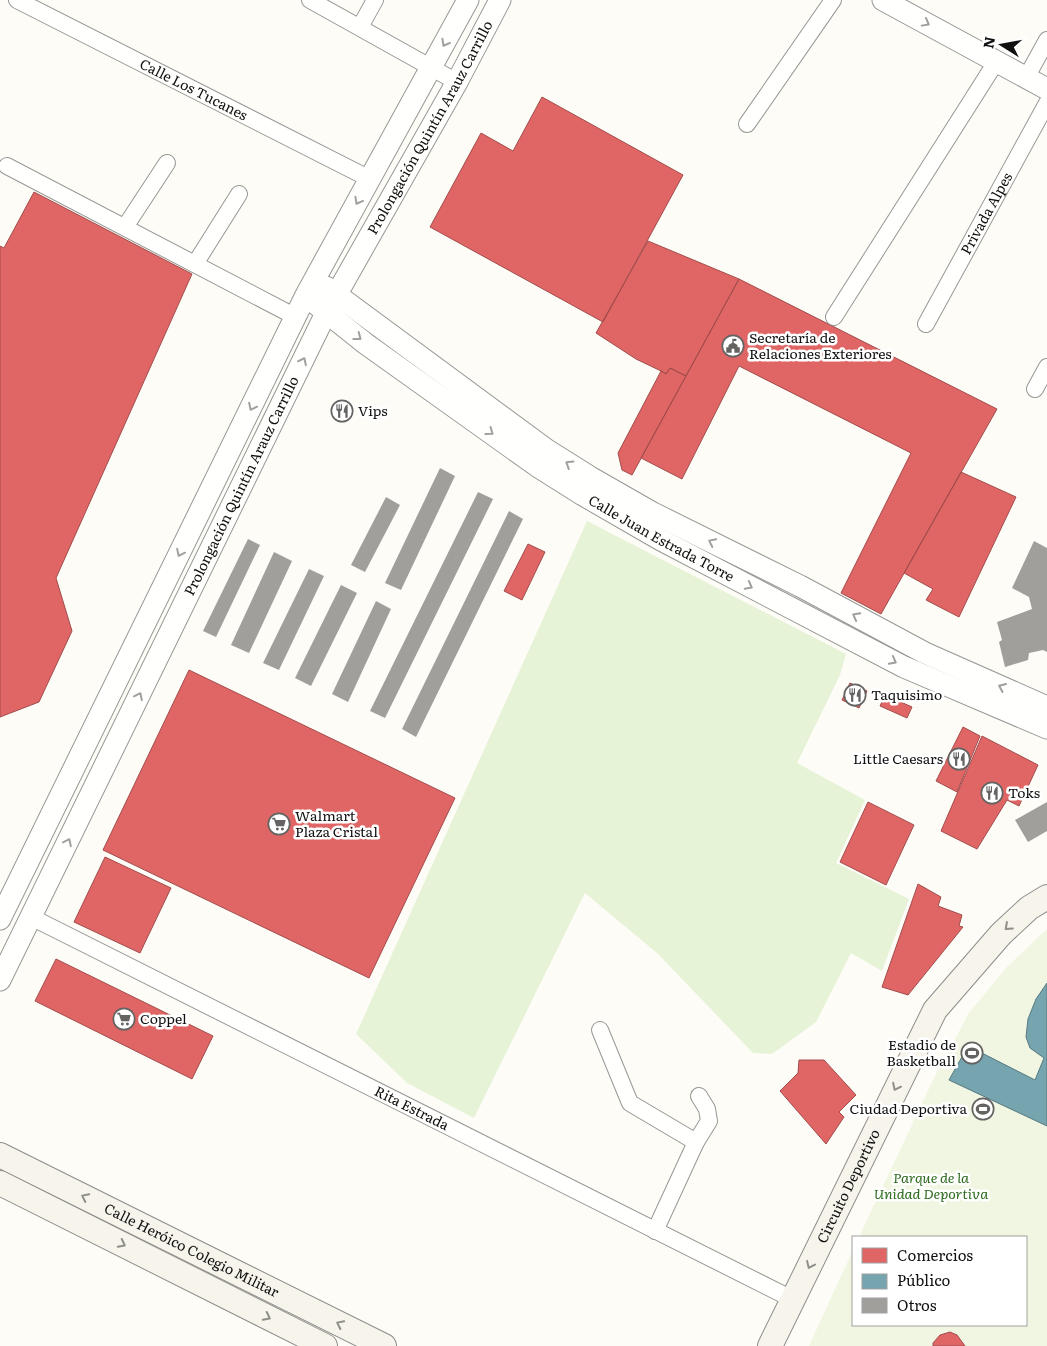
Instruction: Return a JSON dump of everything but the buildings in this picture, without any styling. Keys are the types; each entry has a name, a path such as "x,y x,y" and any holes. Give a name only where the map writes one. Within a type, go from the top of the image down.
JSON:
{"main road":[{"name":"Circuito Deportivo","path":"770,1346 935,1010 1001,934 1029,908 1047,897"},
{"name":"Calle Heróico Colegio Militar","path":"0,1155 384,1346"},
{"name":"Calle Heróico Colegio Militar","path":"0,1183 325,1346"}],"street":[{"name":"Calle Los Tucanes","path":"17,0 370,179"},
{"path":"310,0 457,82"},
{"path":"360,27 375,0"},
{"name":"Prolongación Quintín Arauz Carrillo","path":"0,919 310,288 468,0"},
{"name":"Prolongación Quintín Arauz Carrillo","path":"0,980 326,314 457,82 500,0"},
{"path":"747,124 833,0"},
{"path":"883,0 1047,89"},
{"path":"1026,78 1047,40"},
{"path":"834,317 996,62"},
{"name":"Privada Alpes","path":"926,324 1047,103"},
{"path":"125,227 167,163"},
{"path":"6,166 296,317"},
{"path":"194,264 239,194"},
{"name":"Calle Juan Estrada Torre","path":"310,288 337,294 547,450 590,477 660,516 800,586 925,652 959,679 1047,728"},
{"name":"Calle Juan Estrada Torre","path":"310,288 326,314 537,466 661,540 904,667 959,679 1047,707"},
{"path":"1035,389 1047,367"},
{"path":"231,449 255,460"},
{"path":"30,857 54,869"},
{"name":"Rita Estrada","path":"31,917 794,1300"},
{"path":"600,1030 630,1103 696,1142"},
{"path":"655,1231 696,1142 709,1121 707,1109 699,1096"}],"green space":[{"path":"587,521 846,654 840,675 797,763 865,800 836,863 909,899 882,971 851,953 816,1022 772,1054 753,1053 657,953 585,893 474,1118 407,1083 356,1034"},
{"name":"Ciudad Deportiva","path":"1047,929 1047,1346 809,1346 852,1252 852,1326 1027,1326 1027,1236 859,1236 934,1078 969,1013 1007,967"}],"place":[{"name":"Secretaría de Relaciones Exteriores","path":"733,346"},
{"name":"Vips","path":"342,411"},
{"name":"Taquisimo","path":"855,695"},
{"name":"Little Caesars","path":"959,759"},
{"name":"Toks","path":"992,793"},
{"name":"Walmart Plaza Cristal","path":"279,824"},
{"name":"Coppel","path":"124,1019"},
{"name":"Estadio de Basketball","path":"972,1053"},
{"name":"Ciudad Deportiva","path":"983,1109"}],"park label":[{"name":"Parque de la Unidad Deportiva","path":"931,1186"}]}
